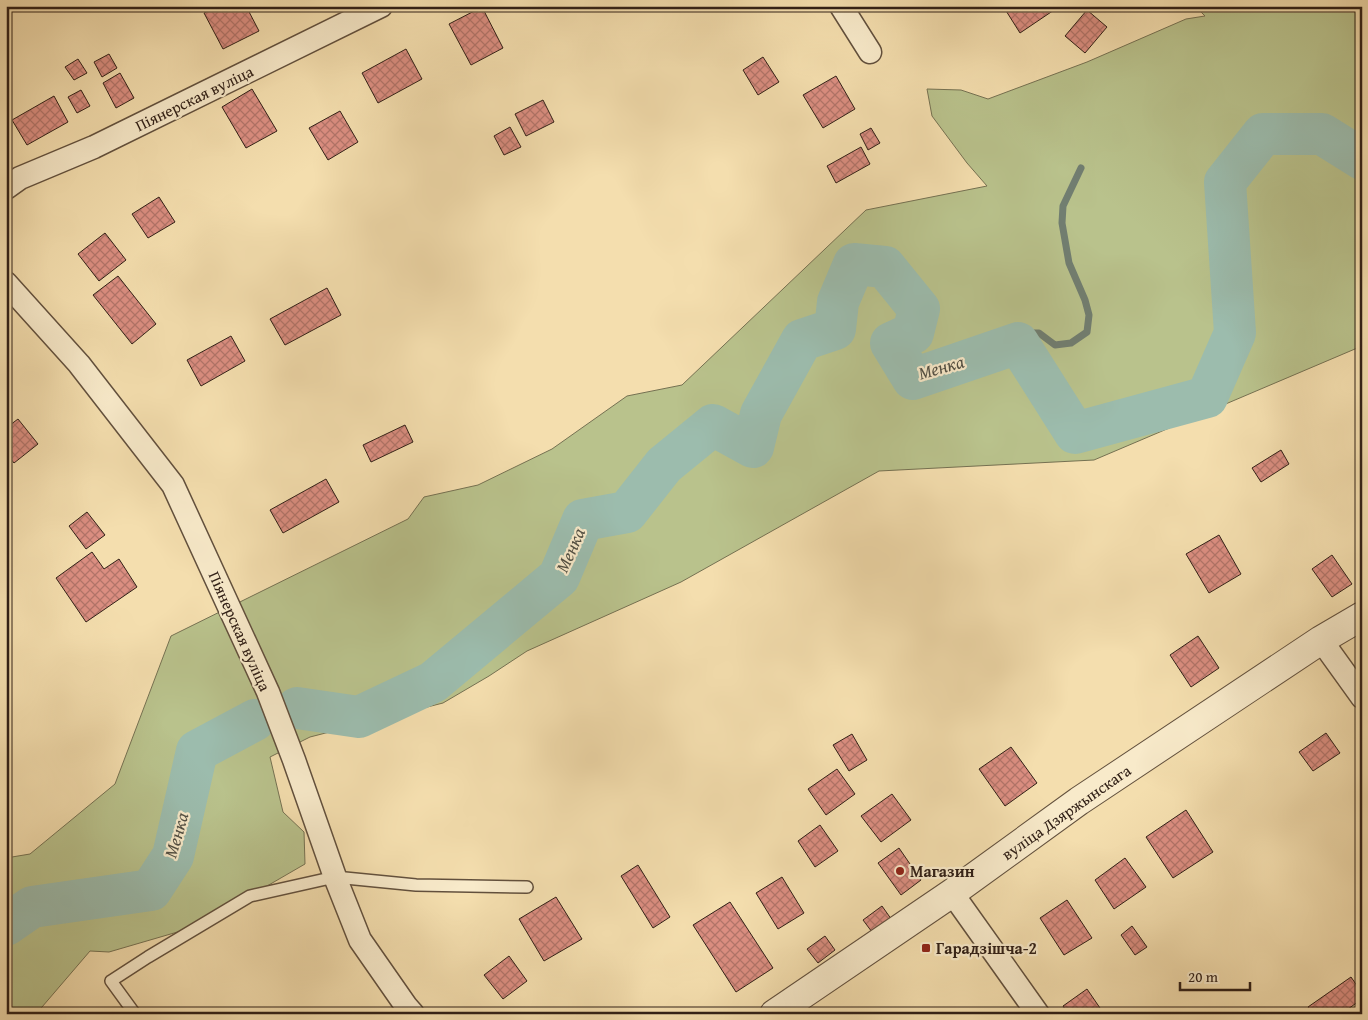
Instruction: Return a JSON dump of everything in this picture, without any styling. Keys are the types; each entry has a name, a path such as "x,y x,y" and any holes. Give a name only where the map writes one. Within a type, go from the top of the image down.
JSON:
{"street":[{"name":"Піянерская вуліца","path":"6,188 20,178 94,147 381,6"},
{"path":"842,6 870,52"},
{"name":"Піянерская вуліца","path":"6,283 79,364 173,485 268,692 335,877 360,940 413,1014"},
{"name":"вуліца Дзяржынскага","path":"774,1014 952,892 1078,801 1321,640 1362,616"},
{"path":"1321,640 1362,697"},
{"path":"952,892 1038,1014"}],"lane":[{"path":"135,1014 111,981 250,896 335,877 416,885 527,887"}],"green space":[{"path":"1195,6 1362,6 1362,346 1094,460 879,471 681,582 527,651 443,703 310,737 270,757 283,812 304,832 305,864 198,926 109,952 90,951 36,1014 6,1014 6,858 30,854 115,784 171,636 408,519 424,497 478,485 552,449 627,396 682,385 866,210 987,186 967,163 932,116 927,89 961,90 988,99 1087,62 1186,19 1205,16"}],"building":[{"path":"217,6 246,6 259,31 223,49 204,13"},
{"path":"1003,6 1060,6 1020,33"},
{"path":"482,7 503,48 471,65 449,24"},
{"path":"1087,10 1107,27 1085,53 1065,36"},
{"path":"406,49 422,79 378,103 362,73"},
{"path":"109,54 117,68 102,77 94,62"},
{"path":"763,57 779,82 758,95 743,70"},
{"path":"78,59 87,73 74,80 65,67"},
{"path":"120,73 134,98 116,108 103,83"},
{"path":"836,76 855,109 823,128 803,95"},
{"path":"252,89 277,131 246,148 222,107"},
{"path":"81,90 90,106 77,113 68,97"},
{"path":"54,96 68,122 27,145 12,120"},
{"path":"543,100 554,122 526,136 515,114"},
{"path":"340,111 358,142 328,160 309,128"},
{"path":"510,127 521,147 504,155 494,136"},
{"path":"871,128 880,143 868,150 860,134"},
{"path":"861,147 870,164 836,183 827,166"},
{"path":"159,197 175,222 148,238 132,214"},
{"path":"105,233 126,260 99,281 78,254"},
{"path":"118,276 156,324 132,344 93,295"},
{"path":"327,288 341,315 285,345 270,319"},
{"path":"231,336 245,361 201,386 187,360"},
{"path":"18,419 38,444 14,463 6,453 6,428"},
{"path":"405,425 413,442 371,462 363,445"},
{"path":"1281,450 1289,464 1261,482 1252,468"},
{"path":"326,479 339,502 283,533 270,510"},
{"path":"87,512 105,535 86,549 69,526"},
{"path":"1219,535 1241,574 1209,593 1186,554"},
{"path":"92,552 104,569 119,559 137,587 86,622 56,578"},
{"path":"1332,555 1352,584 1332,597 1312,569"},
{"path":"1198,636 1219,668 1191,687 1170,655"},
{"path":"1326,733 1340,753 1313,771 1299,752"},
{"path":"852,734 867,760 849,771 833,745"},
{"path":"1011,747 1037,783 1005,806 979,769"},
{"path":"837,769 855,794 826,815 808,789"},
{"path":"892,794 911,820 881,842 861,816"},
{"path":"1186,810 1213,852 1173,878 1146,837"},
{"path":"820,825 838,851 815,867 798,841"},
{"name":"Магазин","path":"899,848 921,880 901,895 878,863"},
{"path":"1125,858 1146,887 1114,909 1095,880"},
{"path":"638,865 670,917 653,928 621,876"},
{"path":"782,877 804,913 778,929 756,893"},
{"path":"556,897 582,939 544,961 519,919"},
{"path":"1067,900 1092,938 1064,955 1040,918"},
{"path":"730,902 773,968 736,992 693,925"},
{"path":"882,906 894,923 875,936 863,920"},
{"path":"1132,926 1147,947 1135,955 1121,935"},
{"path":"825,936 835,950 818,963 807,949"},
{"path":"509,956 527,981 503,999 484,975"},
{"path":"1351,977 1362,993 1362,999 1341,1014 1313,1014 1308,1007"},
{"path":"1087,989 1100,1008 1092,1014 1068,1014 1063,1006"}],"waterway":[{"name":"Менка","path":"297,708 359,717 433,682 559,577 583,520 627,512 664,465 713,425 753,447 761,414 802,340 835,329 838,302 854,264 885,267 919,309 913,333 891,343 913,379 1018,343 1075,433 1207,397 1235,333 1225,182 1263,134 1322,134 1362,159"},
{"path":"1018,343 1023,333 1039,333 1055,345 1071,343 1087,332 1089,315 1085,300 1069,263 1062,223 1063,206 1081,168"},
{"name":"Менка","path":"6,925 32,907 151,890 173,856 197,751 255,720"}],"place":[{"name":"Магазин","path":"900,871"},
{"name":"Гарадзішча-2","path":"926,948"}]}
